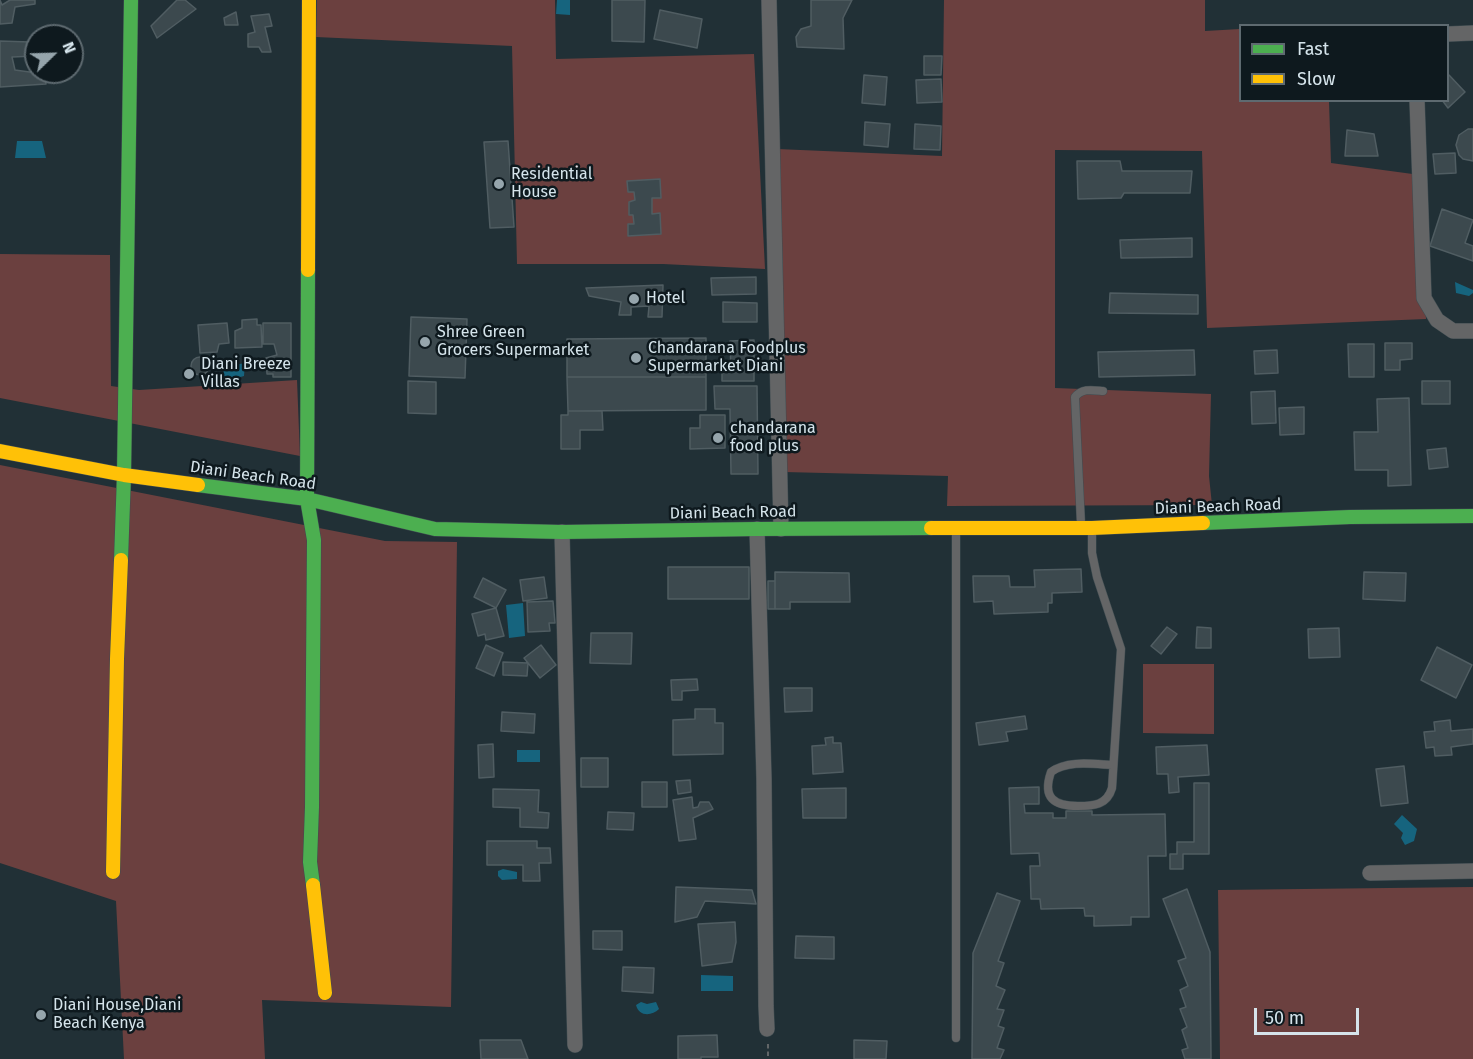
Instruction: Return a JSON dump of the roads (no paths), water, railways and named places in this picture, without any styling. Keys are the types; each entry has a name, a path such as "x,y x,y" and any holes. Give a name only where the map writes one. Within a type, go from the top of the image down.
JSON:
{"street":[{"path":"113,872 117,659 124,475 132,0"},
{"path":"309,0 307,499 314,540 310,862 325,993"},
{"path":"769,0 781,529"},
{"path":"1449,34 1473,33"},
{"path":"1417,102 1424,298 1437,320 1453,331 1473,331"},
{"name":"Diani Beach Road","path":"0,451 124,475 307,499 435,529 562,532 1086,528 1350,518 1473,516"},
{"path":"757,529 764,779 767,1029"},
{"path":"562,532 575,1045"},
{"path":"1370,873 1473,871"}],"lane":[{"path":"1103,391 1083,390 1075,396 1086,528 1097,578 1121,649 1112,783 1110,793 1104,801 1093,806 1066,806 1055,802 1050,794 1047,783 1050,772 1055,769 1068,765 1112,765"},
{"path":"956,529 956,1038"}],"water":[{"path":"557,0 570,0 570,15 556,14"},
{"path":"17,141 42,141 46,158 15,158"},
{"path":"1455,282 1473,290 1473,293 1469,296 1456,293"},
{"path":"245,363 244,376 222,382 224,367"},
{"path":"523,603 525,636 509,638 506,605"},
{"path":"517,750 540,750 540,762 517,762"},
{"path":"1402,815 1417,829 1414,841 1405,845 1401,838 1403,833 1394,824"},
{"path":"503,869 517,872 517,879 502,880 498,876 498,871"},
{"path":"701,975 733,976 733,991 701,991"},
{"path":"641,1002 647,1004 656,1002 659,1009 649,1014 640,1012 636,1005"}],"place":[{"name":"Residential House","path":"499,184"},
{"name":"Hotel","path":"634,299"},
{"name":"Shree Green Grocers Supermarket","path":"425,342"},
{"name":"Chandarana Foodplus Supermarket Diani","path":"636,358"},
{"name":"Diani Breeze Villas","path":"189,374"},
{"name":"chandarana food plus","path":"718,438"},
{"name":"Diani House,Diani Beach Kenya","path":"41,1015"}]}
